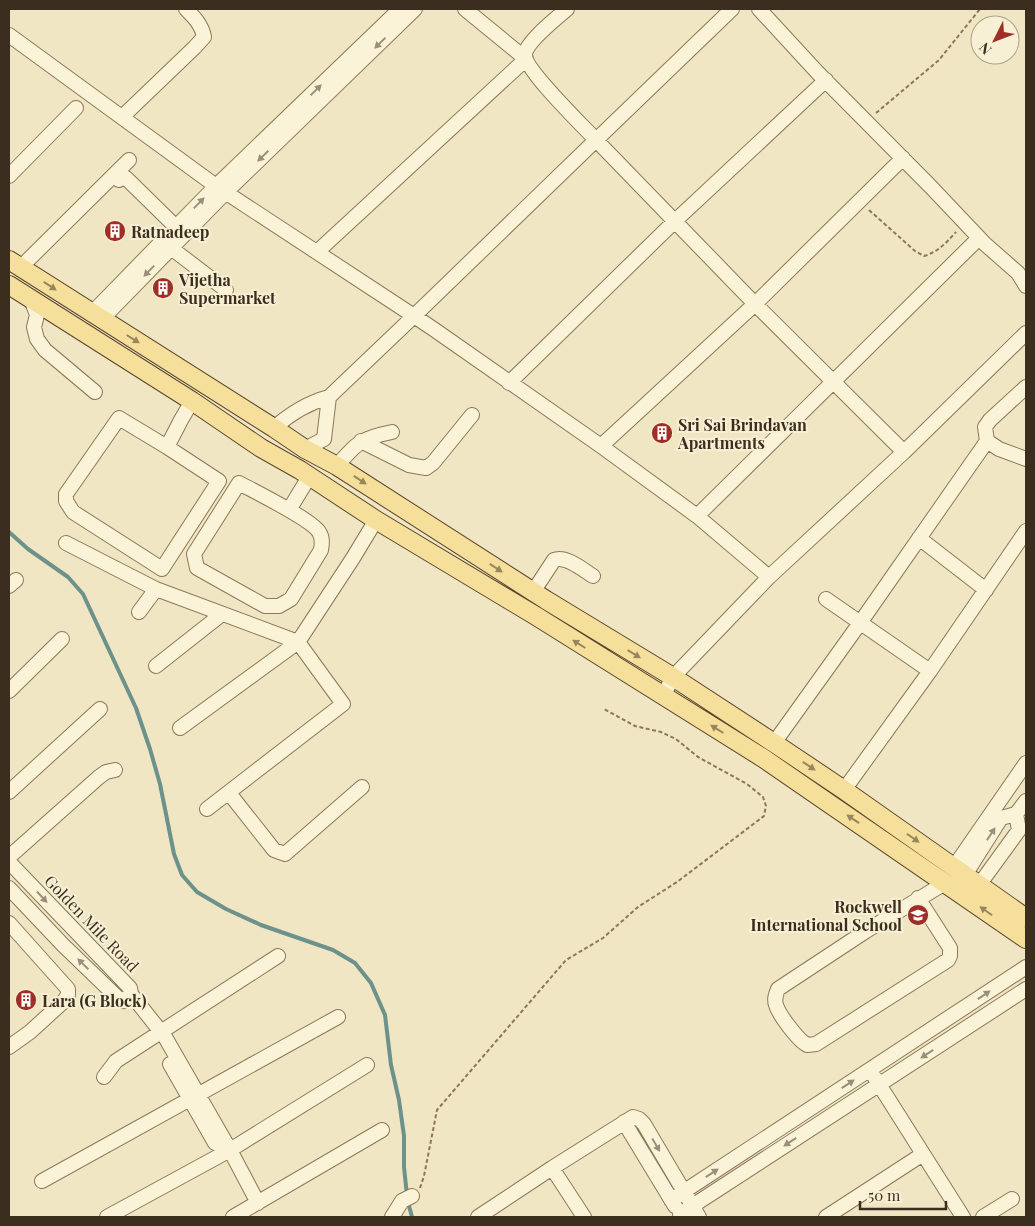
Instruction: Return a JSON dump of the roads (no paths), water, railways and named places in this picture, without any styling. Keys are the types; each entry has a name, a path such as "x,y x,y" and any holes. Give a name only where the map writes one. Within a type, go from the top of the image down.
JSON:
{"main road":[{"path":"15,264 305,449 337,466 533,592 673,677 844,790 1026,918"},
{"path":"9,285 192,401 261,448 764,758 1026,939"},
{"path":"506,598 516,581"}],"street":[{"path":"122,117 204,37 203,30 186,9"},
{"path":"126,286 172,248 221,189 400,9"},
{"path":"97,316 126,286 176,226 221,189 415,9"},
{"path":"465,9 526,59 535,73 596,140 676,220 755,304 904,452"},
{"path":"526,59 525,53 530,44 567,9"},
{"path":"274,428 296,410 312,402 329,397 732,9"},
{"path":"759,9 978,238 1022,269 1026,286"},
{"path":"9,35 221,189 414,316 601,446 697,516 769,577"},
{"path":"317,252 526,59"},
{"path":"509,382 676,220 826,80"},
{"path":"9,176 76,108"},
{"path":"601,446 755,304 903,158"},
{"path":"15,264 129,160"},
{"path":"119,180 123,177 126,178 176,226"},
{"path":"697,516 978,238"},
{"path":"172,248 226,290"},
{"path":"31,299 36,315 34,328 37,339 45,350 94,392"},
{"path":"663,696 673,677 769,577 904,452 1026,333"},
{"path":"774,743 987,441 985,427 990,420 1026,387"},
{"path":"305,449 324,439 329,397"},
{"path":"167,447 192,401"},
{"path":"361,440 409,465 426,468 433,463 472,416"},
{"path":"119,418 167,447 219,481 162,569 73,512 66,501 66,494 119,418"},
{"path":"337,466 361,440 392,432"},
{"path":"987,441 999,449 1026,459"},
{"path":"289,510 309,477"},
{"path":"239,483 289,510 318,530 323,542 321,550 291,599 279,606 265,606 197,568 194,554 239,483"},
{"path":"180,728 298,642 376,520"},
{"path":"844,790 930,671 1026,531"},
{"path":"919,538 986,590"},
{"path":"66,543 156,589 298,642 343,704 207,810"},
{"path":"533,592 554,560 558,558 593,576"},
{"path":"139,612 156,589"},
{"path":"826,599 930,671"},
{"path":"156,666 222,614"},
{"path":"9,691 62,639"},
{"path":"9,792 100,709"},
{"path":"966,876 1026,762"},
{"path":"9,857 98,777 106,772 115,770"},
{"path":"229,793 274,850 285,854 362,787"},
{"path":"966,876 1001,818 1016,814 1026,800"},
{"path":"966,876 1019,830 1016,814"},
{"name":"Golden Mile Road","path":"9,862 130,988 127,998"},
{"path":"918,898 950,948 948,960 816,1044 807,1045 801,1042 776,1005 775,996 778,989 918,898 945,883"},
{"path":"9,888 63,945 118,998 127,998 157,1034 254,1206"},
{"path":"9,1047 30,1032 64,1001 68,995 68,989 65,984 10,927"},
{"path":"63,945 76,932"},
{"path":"104,1077 116,1061 278,956"},
{"path":"677,1196 1026,967"},
{"path":"478,1217 624,1122 688,1214 879,1084 1026,989"},
{"path":"42,1181 338,1016"},
{"path":"944,1022 953,1036"},
{"path":"107,1217 225,1152 367,1065"},
{"path":"870,1070 963,1217"},
{"path":"233,1217 382,1130"},
{"path":"826,1217 923,1154"},
{"path":"552,1168 584,1217"},
{"path":"392,1217 399,1204 408,1197"},
{"path":"983,1217 1012,1199"}],"waterway":[{"path":"9,532 28,549 68,577 83,594 136,708 160,784 174,854 182,875 197,892 226,909 261,925 333,950 355,963 371,983 385,1015 391,1065 399,1100 404,1136 404,1167 407,1196"},
{"path":"408,1202 412,1217"}],"place":[{"name":"Ratnadeep","path":"115,231"},
{"name":"Vijetha Supermarket","path":"163,288"},
{"name":"Sri Sai Brindavan Apartments","path":"662,433"},
{"name":"Rockwell International School","path":"918,915"},
{"name":"Lara (G Block)","path":"26,1000"}]}
